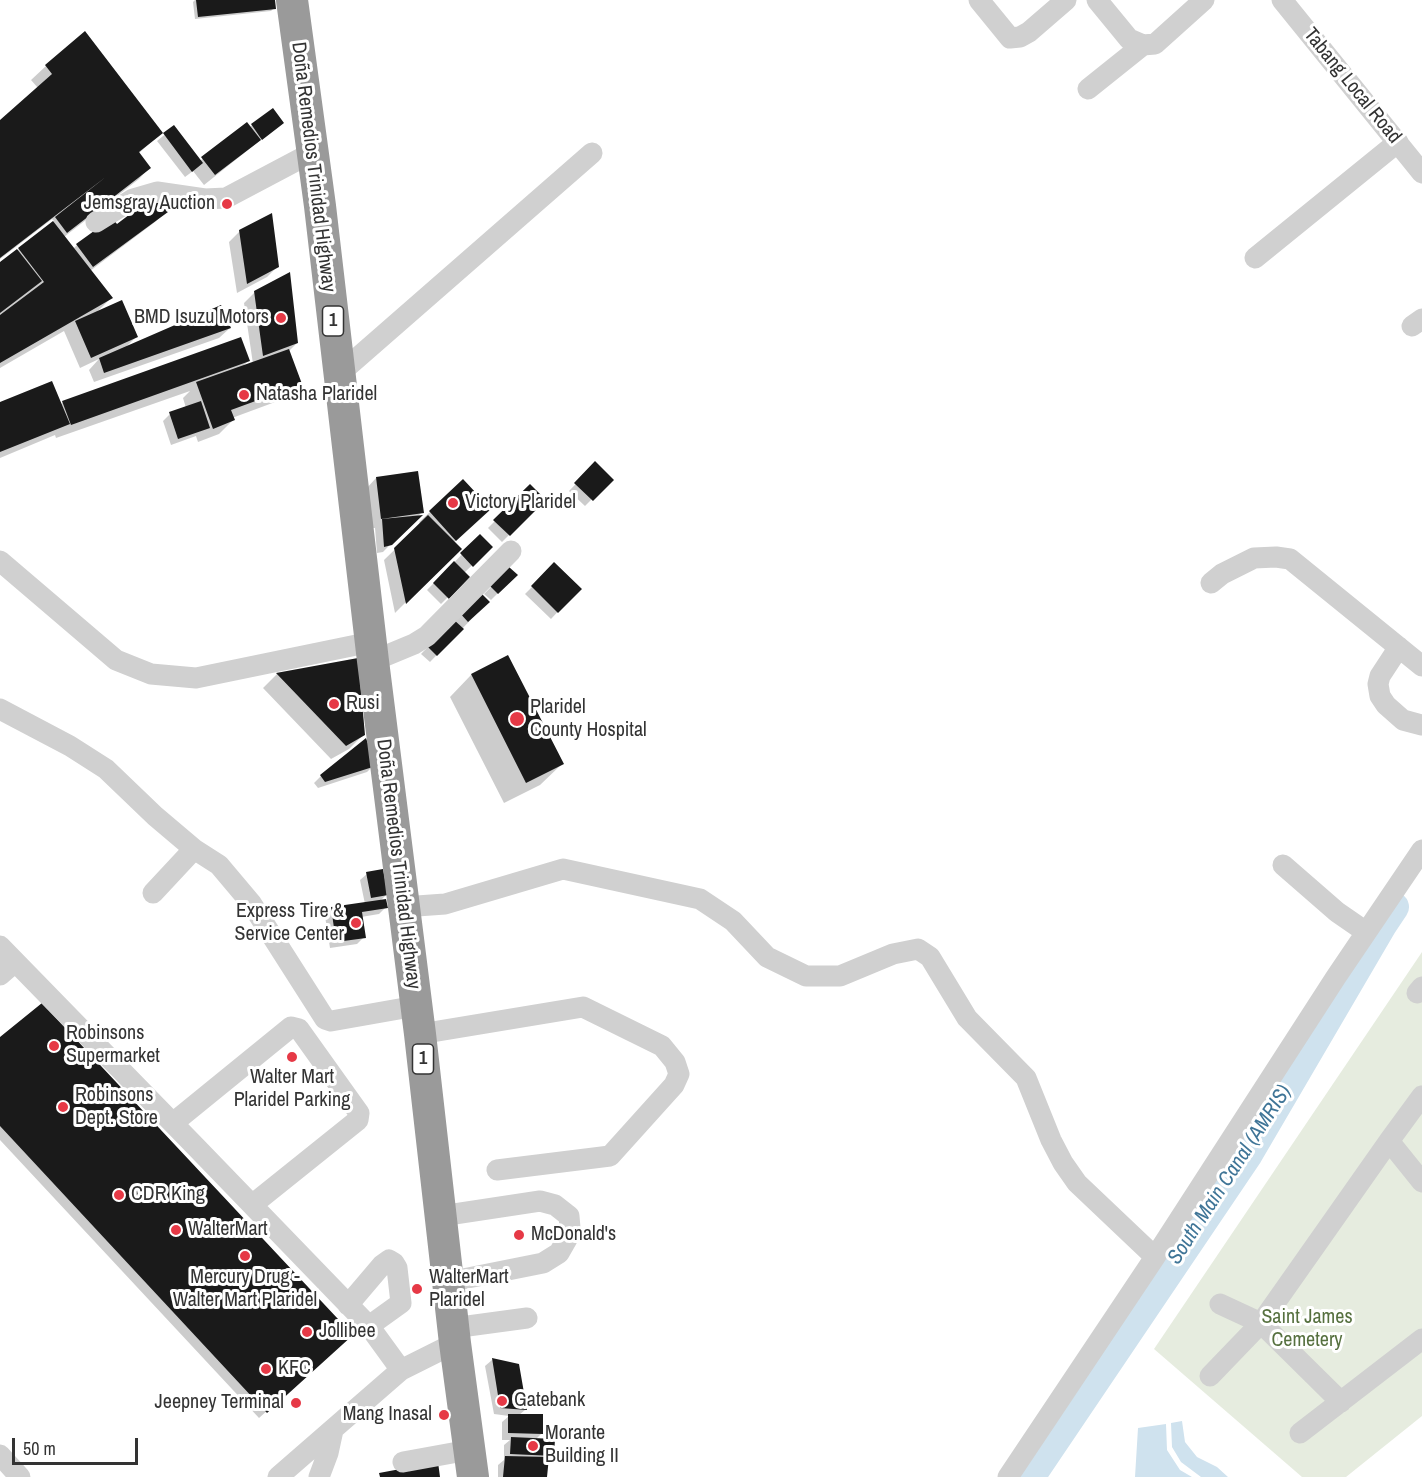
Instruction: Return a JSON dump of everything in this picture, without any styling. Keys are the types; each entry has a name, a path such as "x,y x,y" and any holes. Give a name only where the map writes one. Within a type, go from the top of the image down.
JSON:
{"highway":[{"name":"Doña Remedios Trinidad Highway","path":"292,0 313,152 471,1464"}],"street":[{"path":"979,0 1010,38 1020,37 1029,32 1066,0"},
{"path":"1097,0 1129,39 1143,45 1155,44 1204,0"},
{"name":"Tabang Local Road","path":"1282,0 1422,173"},
{"path":"1088,89 1143,45"},
{"path":"1255,258 1398,142"},
{"path":"96,222 133,199 157,192 206,199 226,198 313,152"},
{"path":"339,374 592,153"},
{"path":"0,561 116,660 151,674 196,678 414,644 426,636 511,551"},
{"path":"1211,583 1222,574 1254,558 1290,559 1422,666"},
{"path":"1399,647 1380,676 1378,684 1380,696 1386,705 1403,720 1422,725"},
{"path":"0,709 70,746 106,769 155,816 194,849 219,865 251,903 325,1019 331,1021 418,1020 584,1007 662,1046 675,1062 679,1074 674,1085 610,1156 497,1170"},
{"path":"153,893 194,849"},
{"path":"1008,1477 1422,850"},
{"path":"1283,865 1337,912 1366,933"},
{"path":"403,907 445,904 563,869 700,899 733,921 767,957 806,976 840,976 892,954 918,950 930,957 967,1018 1026,1078 1051,1140 1077,1183 1155,1257"},
{"path":"0,946 7,969 173,1123 369,1326 401,1370"},
{"path":"173,1123 291,1027 299,1029 359,1113 358,1120 252,1205"},
{"path":"1210,1376 1261,1323 1422,1096"},
{"path":"1389,1141 1422,1182"},
{"path":"441,1216 540,1201 555,1205 569,1216 570,1228 563,1246 559,1253 543,1263 448,1282"},
{"path":"348,1305 382,1265 389,1260 394,1263 397,1268 401,1303 369,1326"},
{"path":"1221,1304 1261,1323 1341,1402"},
{"path":"278,1477 401,1370 454,1336 527,1318"},
{"path":"1300,1433 1422,1339"},
{"path":"319,1477 333,1430"},
{"path":"0,1455 20,1477"},
{"path":"403,1462 471,1464"}],"green space":[{"name":"Saint James Cemetery","path":"1422,952 1422,1416 1346,1477 1302,1477 1154,1349"}],"water":[{"path":"1182,1421 1185,1442 1197,1457 1217,1467 1228,1477 1201,1477 1181,1462 1172,1447 1171,1423"},
{"path":"1166,1424 1167,1450 1180,1470 1192,1477 1135,1477 1138,1428"}],"building":[{"path":"196,0 275,0 276,9 198,17"},
{"path":"85,31 163,133 139,152 151,168 67,233 55,217 107,176 0,258 0,120 52,74 45,65"},
{"path":"273,108 284,123 262,140 251,124"},
{"path":"247,122 261,140 215,175 201,157"},
{"path":"174,125 203,163 192,172 163,133"},
{"path":"155,195 168,212 93,267 76,244 112,218 117,224"},
{"path":"272,213 279,267 247,284 239,230"},
{"path":"53,221 113,298 0,363 0,315 44,282 18,248"},
{"path":"17,249 42,281 0,313 0,262"},
{"path":"290,272 298,343 263,356 254,291"},
{"path":"122,300 138,337 91,358 75,321"},
{"path":"221,305 231,328 104,373 99,358"},
{"path":"241,337 250,361 71,425 62,401"},
{"path":"289,349 302,384 231,410 235,420 213,429 196,382"},
{"path":"52,381 70,424 0,452 0,402"},
{"path":"201,401 210,428 178,439 169,412"},
{"path":"595,461 614,480 593,501 574,483"},
{"path":"418,471 424,513 381,519 376,477"},
{"path":"463,479 491,509 456,541 429,511"},
{"path":"530,484 546,500 510,536 493,520"},
{"path":"423,515 392,545 384,547 382,519"},
{"path":"428,515 462,549 406,604 394,548"},
{"path":"480,534 493,547 473,567 460,553"},
{"path":"454,561 470,577 449,599 433,583"},
{"path":"554,562 582,589 558,613 531,586"},
{"path":"509,567 518,575 498,594 490,586"},
{"path":"480,592 490,602 468,622 459,612"},
{"path":"453,619 464,629 437,656 427,646"},
{"name":"Plaridel County Hospital","path":"508,655 564,764 526,783 471,674"},
{"name":"Rusi","path":"358,658 365,735 346,746 276,673"},
{"path":"366,738 376,766 325,782 320,775"},
{"path":"383,869 388,895 371,898 366,872"},
{"path":"386,899 388,908 362,912 366,938 336,942 331,907"},
{"name":"WalterMart","path":"42,1003 353,1335 267,1413 0,1126 0,1037"},
{"path":"492,1358 519,1364 527,1410 500,1408"},
{"path":"508,1414 543,1414 543,1434 508,1433"},
{"name":"Morante Building II","path":"511,1437 555,1439 554,1456 510,1454"},
{"path":"505,1456 549,1457 547,1477 503,1477"},
{"path":"438,1462 440,1477 380,1477 379,1473"}],"waterway":[{"name":"South Main Canal (AMRIS)","path":"1030,1477 1248,1154 1394,907"}],"place":[{"name":"Jemsgray Auction","path":"227,204"},
{"name":"BMD Isuzu Motors","path":"281,318"},
{"name":"Natasha Plaridel","path":"244,395"},
{"name":"Victory Plaridel","path":"453,503"},
{"name":"Rusi","path":"334,704"},
{"name":"Plaridel County Hospital","path":"517,719"},
{"name":"Express Tire & Service Center","path":"356,923"},
{"name":"Robinsons Supermarket","path":"54,1046"},
{"name":"Walter Mart Plaridel Parking","path":"292,1057"},
{"name":"Robinsons Dept. Store","path":"63,1107"},
{"name":"CDR King","path":"119,1195"},
{"name":"WalterMart","path":"176,1230"},
{"name":"McDonald's","path":"519,1235"},
{"name":"Mercury Drug - Walter Mart Plaridel","path":"245,1256"},
{"name":"WalterMart Plaridel","path":"417,1289"},
{"name":"Jollibee","path":"307,1332"},
{"name":"KFC","path":"266,1369"},
{"name":"Gatebank","path":"502,1401"},
{"name":"Jeepney Terminal","path":"296,1403"},
{"name":"Mang Inasal","path":"444,1415"},
{"name":"Morante Building II","path":"533,1446"}]}
